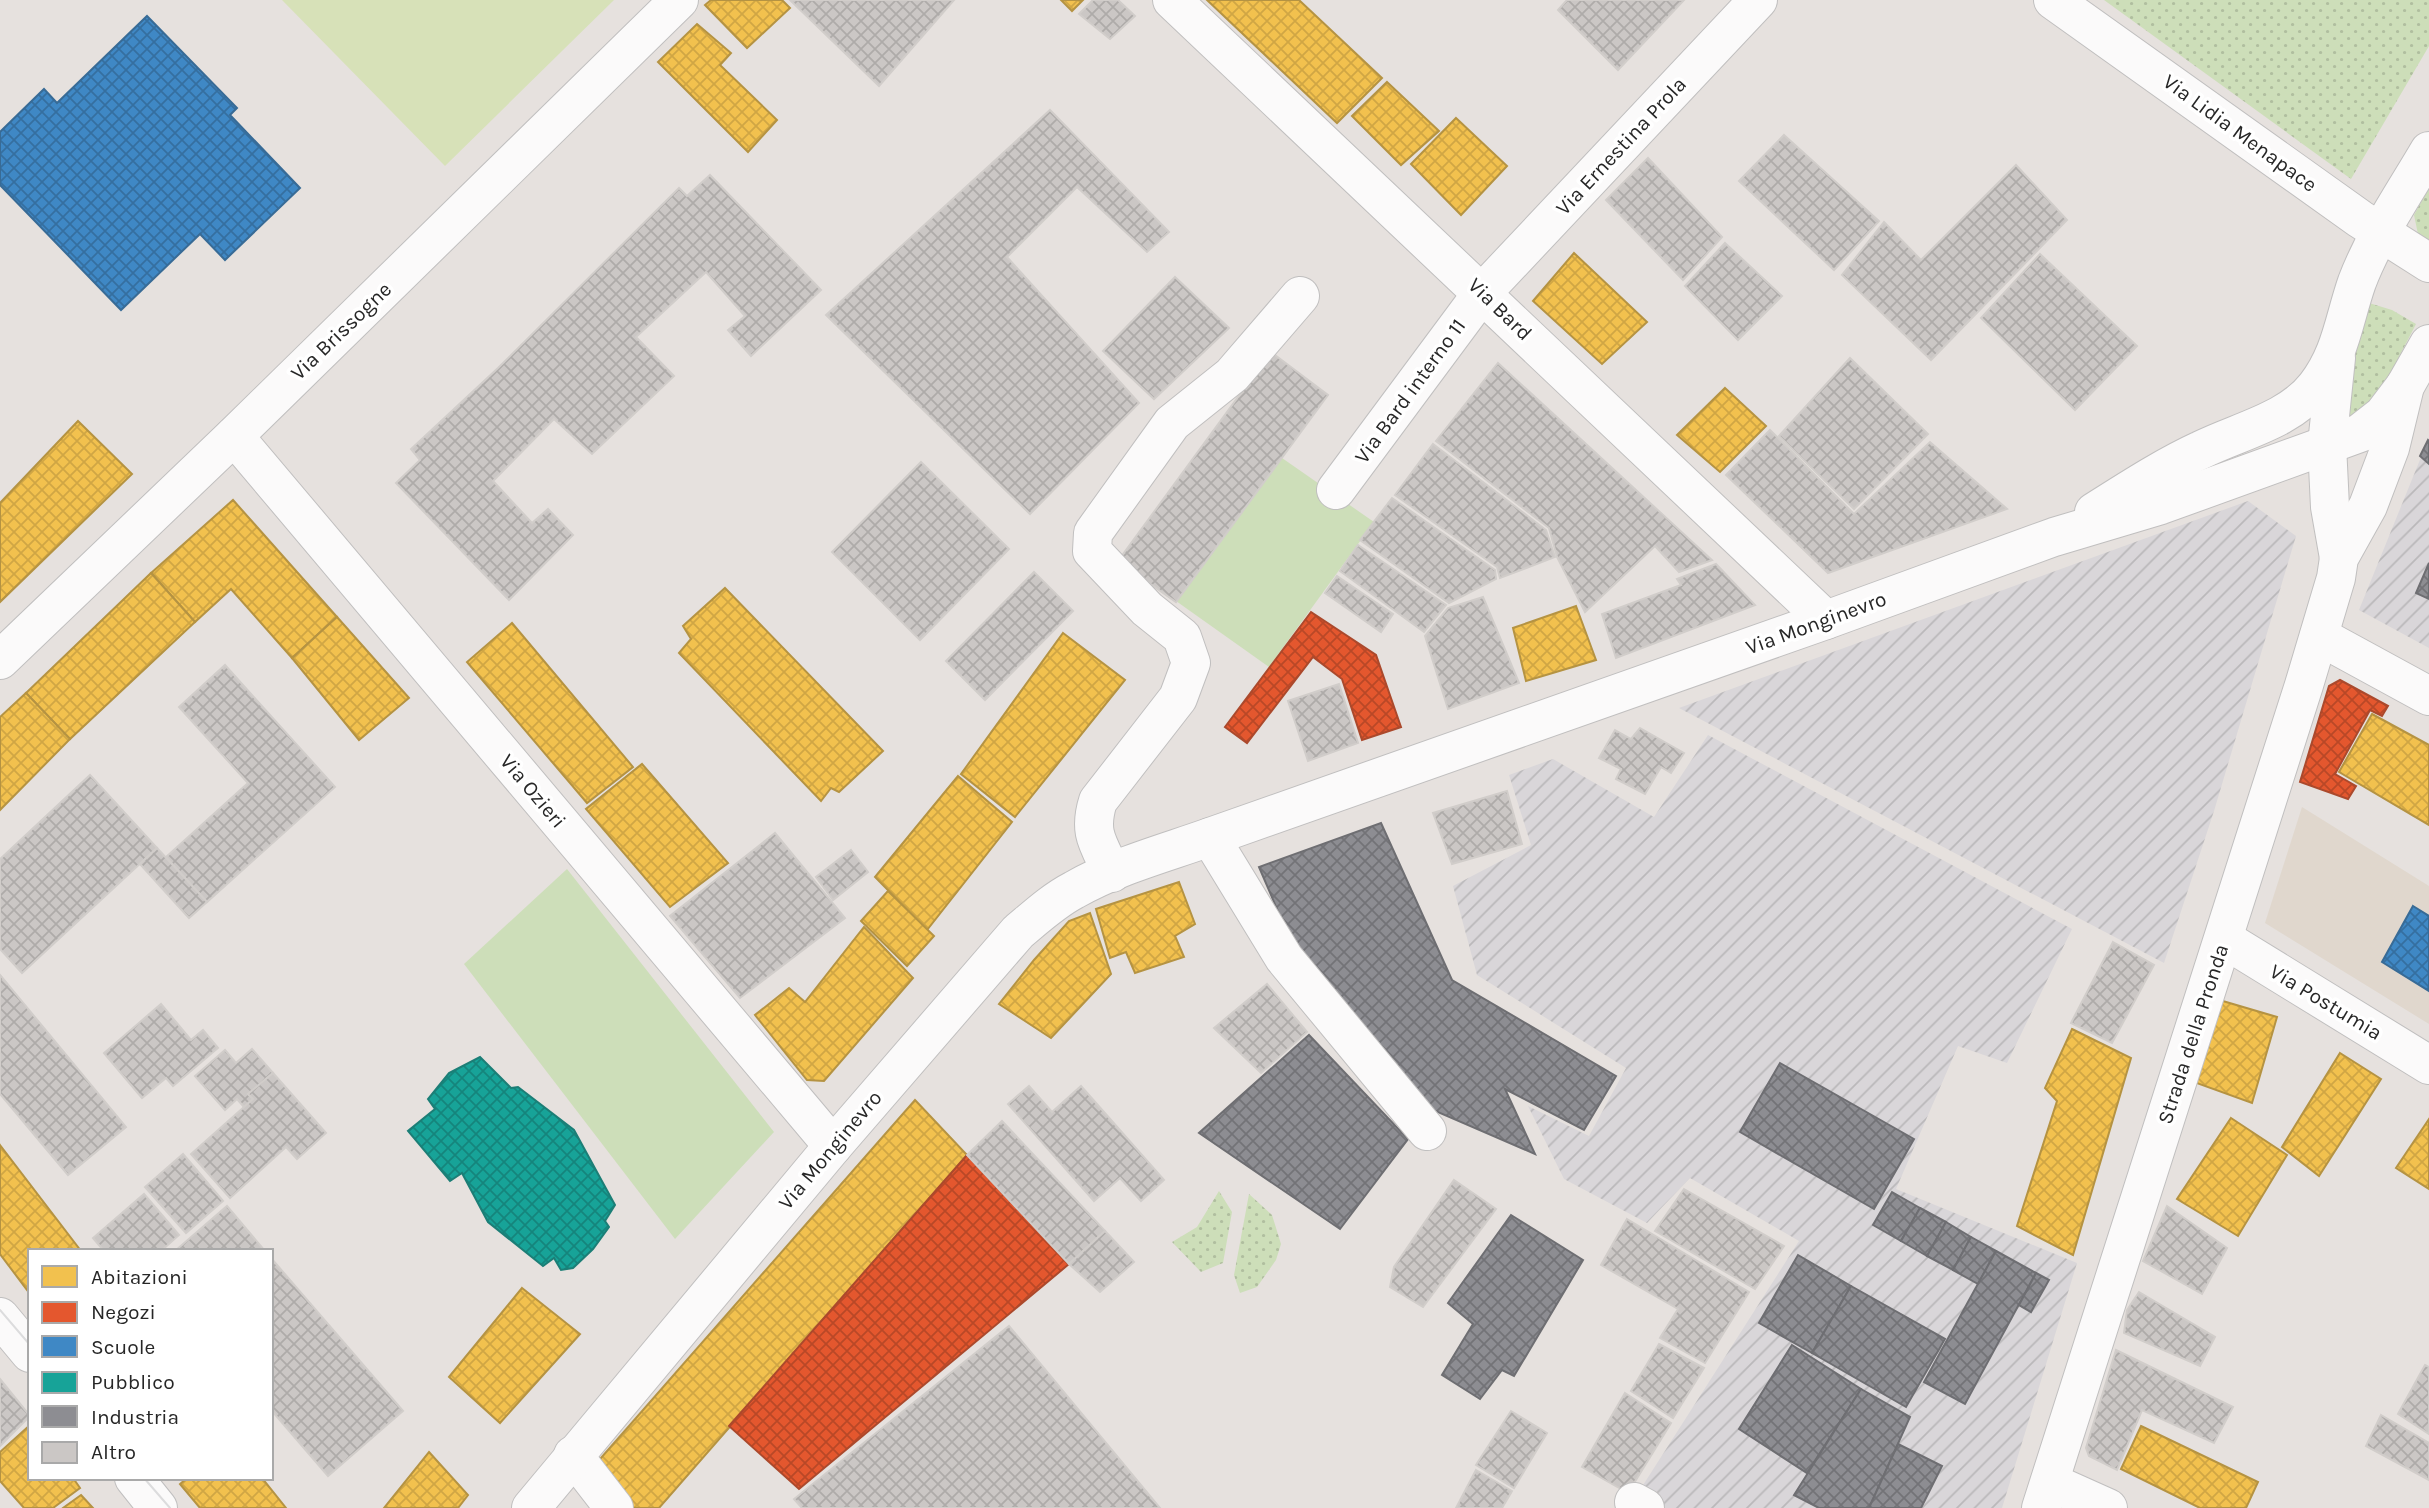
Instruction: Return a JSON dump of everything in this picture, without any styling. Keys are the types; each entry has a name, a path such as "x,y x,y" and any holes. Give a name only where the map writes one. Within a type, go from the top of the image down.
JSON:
{"street":[{"name":"Via Brissogne","path":"0,660 234,436 680,0"},
{"name":"Via Bard","path":"1172,0 1826,620"},
{"name":"Via Ernestina Prola","path":"1483,292 1758,0"},
{"name":"Via Lidia Menapace","path":"2053,0 2381,234 2429,263"},
{"path":"2054,537 2199,450 2288,411 2316,387 2336,354 2358,280 2429,151"},
{"name":"Via Bard interno 11","path":"1336,490 1483,292"},
{"path":"1112,873 1094,833 1093,820 1098,801 1178,698 1191,663 1182,636 1147,610 1092,551 1093,533 1172,423 1232,375 1300,296"},
{"name":"Strada della Pronda","path":"2339,558 2368,506 2390,449 2405,386 2429,344"},
{"name":"Strada della Pronda","path":"2046,1495 2336,578 2339,558 2330,507 2327,445 2336,354"},
{"name":"Via Monginevro","path":"531,1508 833,1146 1018,932 1045,909 1074,890 1210,836 2054,537 2161,505 2360,433 2383,415 2405,386"},
{"name":"Via Ozieri","path":"234,436 833,1146"},
{"path":"2267,467 2299,482 2330,507"},
{"path":"2319,636 2429,696"},
{"path":"1210,836 1284,958 1427,1131"},
{"name":"Via Postumia","path":"2224,939 2429,1065"},
{"path":"0,1317 28,1351"},
{"path":"573,1455 614,1508"},
{"path":"136,1480 158,1508"},
{"path":"2046,1495 2108,1508"}],"shaded area":[{"path":"2429,441 2429,648 2359,610"},
{"path":"2248,501 2296,536 2214,811 2164,963 1679,708"},
{"path":"1708,735 2072,929 2007,1063 1958,1046 1896,1189 2077,1263 2002,1508 1665,1508 1638,1493 1799,1241 1690,1178 1647,1223 1564,1179 1528,1106 1589,1136 1626,1068 1477,975 1453,886 1531,845 1509,775 1553,759 1654,817"},
{"path":"2302,807 2429,886 2429,1024 2265,923"}],"green space":[{"path":"282,0 614,0 445,166"},
{"path":"2104,0 2429,0 2429,46 2351,179"},
{"path":"2429,188 2429,245 2419,239 2414,215"},
{"path":"2369,303 2392,310 2416,324 2373,407 2361,419 2335,420"},
{"path":"1282,458 1374,522 1269,667 1176,601"},
{"path":"567,869 774,1132 675,1239 464,964"},
{"path":"1219,1191 1232,1212 1223,1263 1201,1272 1172,1242 1197,1227"},
{"path":"1249,1194 1272,1215 1281,1244 1276,1260 1257,1287 1240,1293 1234,1275"}],"building: Abitazioni":[{"path":"711,0 782,0 790,8 747,48 705,5"},
{"path":"1061,0 1083,0 1072,11"},
{"path":"1207,0 1299,0 1382,78 1337,123"},
{"path":"697,24 731,53 720,65 777,120 748,152 658,62"},
{"path":"1387,82 1439,131 1401,165 1352,116"},
{"path":"1456,118 1507,166 1461,215 1411,164"},
{"path":"1574,253 1647,322 1602,364 1533,301"},
{"path":"1725,388 1766,426 1720,472 1677,435"},
{"path":"78,421 132,474 0,602 0,503"},
{"path":"233,500 337,617 292,658 231,589 195,622 151,573"},
{"path":"151,573 195,622 70,739 26,693"},
{"path":"725,588 883,751 839,792 831,788 821,801 679,653 691,639 683,626"},
{"path":"1576,606 1596,660 1526,681 1513,628"},
{"path":"337,617 409,698 359,740 292,658"},
{"path":"512,623 633,767 587,803 467,662"},
{"path":"1063,633 1125,680 1015,817 961,774"},
{"path":"26,693 70,739 0,810 0,717"},
{"path":"2372,714 2429,745 2429,825 2339,772"},
{"path":"642,764 728,863 670,907 586,809"},
{"path":"958,776 1012,822 927,930 875,877"},
{"path":"1179,882 1195,924 1175,936 1184,957 1135,973 1126,952 1110,958 1096,909"},
{"path":"888,891 934,936 907,966 861,921"},
{"path":"1090,913 1111,974 1051,1038 999,1004 1069,921"},
{"path":"864,927 913,978 824,1081 807,1080 755,1015 789,988 805,1002"},
{"path":"2216,999 2277,1017 2252,1103 2191,1081"},
{"path":"2072,1029 2131,1058 2073,1255 2017,1226 2057,1101 2045,1088"},
{"path":"2340,1053 2381,1079 2319,1176 2282,1147"},
{"path":"915,1100 967,1155 659,1508 627,1508 593,1467"},
{"path":"2231,1118 2287,1155 2238,1236 2177,1199"},
{"path":"2429,1119 2429,1189 2396,1168"},
{"path":"0,1145 79,1249 28,1249 28,1291 0,1254"},
{"path":"522,1288 580,1334 500,1423 449,1377"},
{"path":"2141,1426 2258,1482 2246,1508 2200,1508 2121,1469"},
{"path":"28,1427 28,1480 74,1480 80,1488 53,1508 24,1508 0,1481 0,1452"},
{"path":"429,1452 468,1495 458,1508 384,1508"},
{"path":"185,1480 264,1480 286,1508 200,1508 180,1484"},
{"path":"81,1495 93,1508 63,1508"}],"building: Negozi":[{"path":"1311,612 1376,655 1401,727 1362,740 1342,679 1313,657 1247,743 1225,727"},
{"path":"2340,680 2388,706 2382,716 2370,710 2335,774 2356,786 2348,799 2300,782 2329,686"},
{"path":"967,1155 1069,1264 799,1489 729,1426"}],"building: Scuole":[{"path":"147,16 237,108 230,115 300,188 225,260 200,234 121,310 0,185 0,132 44,89 57,103"},
{"path":"2413,906 2429,916 2429,991 2382,962"}],"building: Pubblico":[{"path":"480,1057 511,1088 518,1087 574,1130 615,1205 605,1221 609,1227 593,1249 573,1268 561,1270 554,1258 543,1266 488,1222 462,1173 450,1181 408,1131 435,1109 428,1099 449,1073"}],"building: Industria":[{"path":"2429,441 2429,464 2420,456"},
{"path":"2429,563 2429,599 2416,593"},
{"path":"1381,823 1452,980 1616,1076 1584,1130 1505,1089 1535,1154 1433,1110 1304,972 1259,867"},
{"path":"1309,1035 1408,1139 1340,1229 1199,1133"},
{"path":"1780,1063 1914,1139 1874,1209 1740,1132"},
{"path":"1892,1192 1920,1208 1901,1241 1873,1225"},
{"path":"1920,1208 1946,1222 1927,1256 1901,1241"},
{"path":"1511,1215 1583,1260 1514,1376 1502,1370 1480,1399 1442,1375 1473,1324 1448,1303"},
{"path":"1946,1222 1971,1237 1953,1270 1927,1256"},
{"path":"1971,1237 1996,1251 1978,1284 1953,1270"},
{"path":"1996,1251 2036,1273 1965,1404 1924,1382"},
{"path":"1798,1255 1851,1286 1812,1353 1759,1323"},
{"path":"2036,1273 2049,1280 2031,1312 2019,1305"},
{"path":"1851,1286 1945,1339 1906,1407 1812,1353"},
{"path":"1792,1345 1861,1389 1807,1473 1739,1429"},
{"path":"1861,1389 1910,1417 1869,1508 1819,1508 1794,1495"},
{"path":"1898,1444 1942,1466 1921,1508 1869,1508"}],"building: Altro":[{"path":"790,0 954,0 879,86"},
{"path":"1093,0 1118,0 1135,16 1110,39 1079,14"},
{"path":"1567,0 1684,0 1618,70 1558,10"},
{"path":"1050,110 1169,232 1147,252 1077,187 1007,257 1139,403 1030,514 826,315"},
{"path":"1784,135 1879,221 1834,270 1739,181"},
{"path":"1648,158 1722,237 1683,280 1606,200"},
{"path":"2016,165 2067,220 1931,360 1842,275 1884,222 1921,260"},
{"path":"710,175 821,290 751,356 728,330 745,316 706,272 636,337 674,376 592,454 554,419 493,481 532,523 548,509 573,535 509,600 396,483 420,460 411,449 498,368 679,188 687,196"},
{"path":"1725,243 1782,296 1738,340 1685,286"},
{"path":"2040,254 2137,346 2075,410 1981,318"},
{"path":"1175,277 1229,328 1154,399 1103,351"},
{"path":"1271,352 1328,395 1176,602 1118,561"},
{"path":"1850,358 1928,434 1854,509 1779,436"},
{"path":"1498,363 1712,560 1679,572 1655,546 1585,612 1557,557 1549,528 1436,441"},
{"path":"1770,430 1854,514 1930,442 2007,509 1828,573 1726,475"},
{"path":"1433,444 1546,530 1555,557 1500,578 1497,567 1395,495"},
{"path":"921,462 1009,549 920,640 832,552"},
{"path":"1392,498 1495,570 1496,579 1449,603 1360,540"},
{"path":"1358,545 1446,605 1424,632 1340,571"},
{"path":"1716,564 1755,605 1616,658 1602,614 1681,585 1677,579"},
{"path":"1034,572 1073,611 985,700 946,661"},
{"path":"1337,576 1393,614 1381,632 1325,593"},
{"path":"1483,597 1519,683 1448,709 1425,636 1448,608"},
{"path":"225,665 335,787 207,902 166,857 248,783 179,707"},
{"path":"1339,684 1358,743 1308,761 1288,701"},
{"path":"1640,728 1684,753 1671,773 1661,767 1645,794 1616,779 1621,769 1599,758 1615,730 1631,739"},
{"path":"90,775 157,848 22,973 0,949 0,859"},
{"path":"1507,791 1522,844 1452,864 1433,813"},
{"path":"775,833 845,918 740,998 670,916"},
{"path":"157,848 207,902 189,918 140,864"},
{"path":"851,850 868,872 833,900 816,877"},
{"path":"2113,942 2154,965 2112,1043 2071,1023"},
{"path":"0,975 126,1127 68,1175 0,1094"},
{"path":"1267,984 1307,1032 1261,1073 1214,1028"},
{"path":"161,1004 191,1040 203,1030 218,1048 173,1086 166,1078 142,1098 104,1053"},
{"path":"252,1049 273,1073 248,1094 253,1099 244,1107 237,1099 225,1110 195,1076 225,1050 236,1063"},
{"path":"273,1073 326,1133 297,1159 286,1147 230,1198 191,1154 253,1099 248,1094"},
{"path":"1029,1086 1052,1112 1081,1086 1164,1180 1141,1201 1120,1178 1094,1201 1008,1104"},
{"path":"1002,1121 1105,1231 1069,1264 967,1155"},
{"path":"183,1154 223,1201 186,1233 145,1187"},
{"path":"1454,1180 1496,1209 1423,1307 1390,1287 1394,1267"},
{"path":"1684,1189 1784,1246 1755,1289 1655,1231"},
{"path":"144,1194 179,1235 163,1249 102,1249 93,1238"},
{"path":"227,1206 263,1249 177,1249"},
{"path":"2167,1206 2227,1248 2202,1294 2143,1261"},
{"path":"1627,1219 1749,1292 1705,1363 1660,1338 1678,1309 1601,1265"},
{"path":"1105,1231 1134,1262 1100,1292 1069,1264"},
{"path":"273,1260 403,1411 328,1476 273,1412"},
{"path":"2139,1292 2215,1337 2200,1366 2124,1333 2127,1310"},
{"path":"1009,1326 1160,1508 802,1508 794,1499"},
{"path":"1659,1344 1704,1368 1673,1418 1631,1391"},
{"path":"2116,1350 2233,1407 2214,1443 2142,1410 2117,1470 2089,1456 2086,1448"},
{"path":"2425,1365 2429,1367 2429,1434 2398,1414"},
{"path":"0,1379 28,1414 28,1418 0,1446"},
{"path":"1625,1393 1671,1423 1628,1493 1582,1467"},
{"path":"1511,1411 1547,1433 1514,1488 1476,1465"},
{"path":"2381,1415 2429,1443 2429,1480 2366,1446"},
{"path":"1476,1470 1512,1491 1502,1508 1456,1508"}],"tram line":[{"path":"0,1310 28,1343"},
{"path":"146,1480 170,1508"}]}
